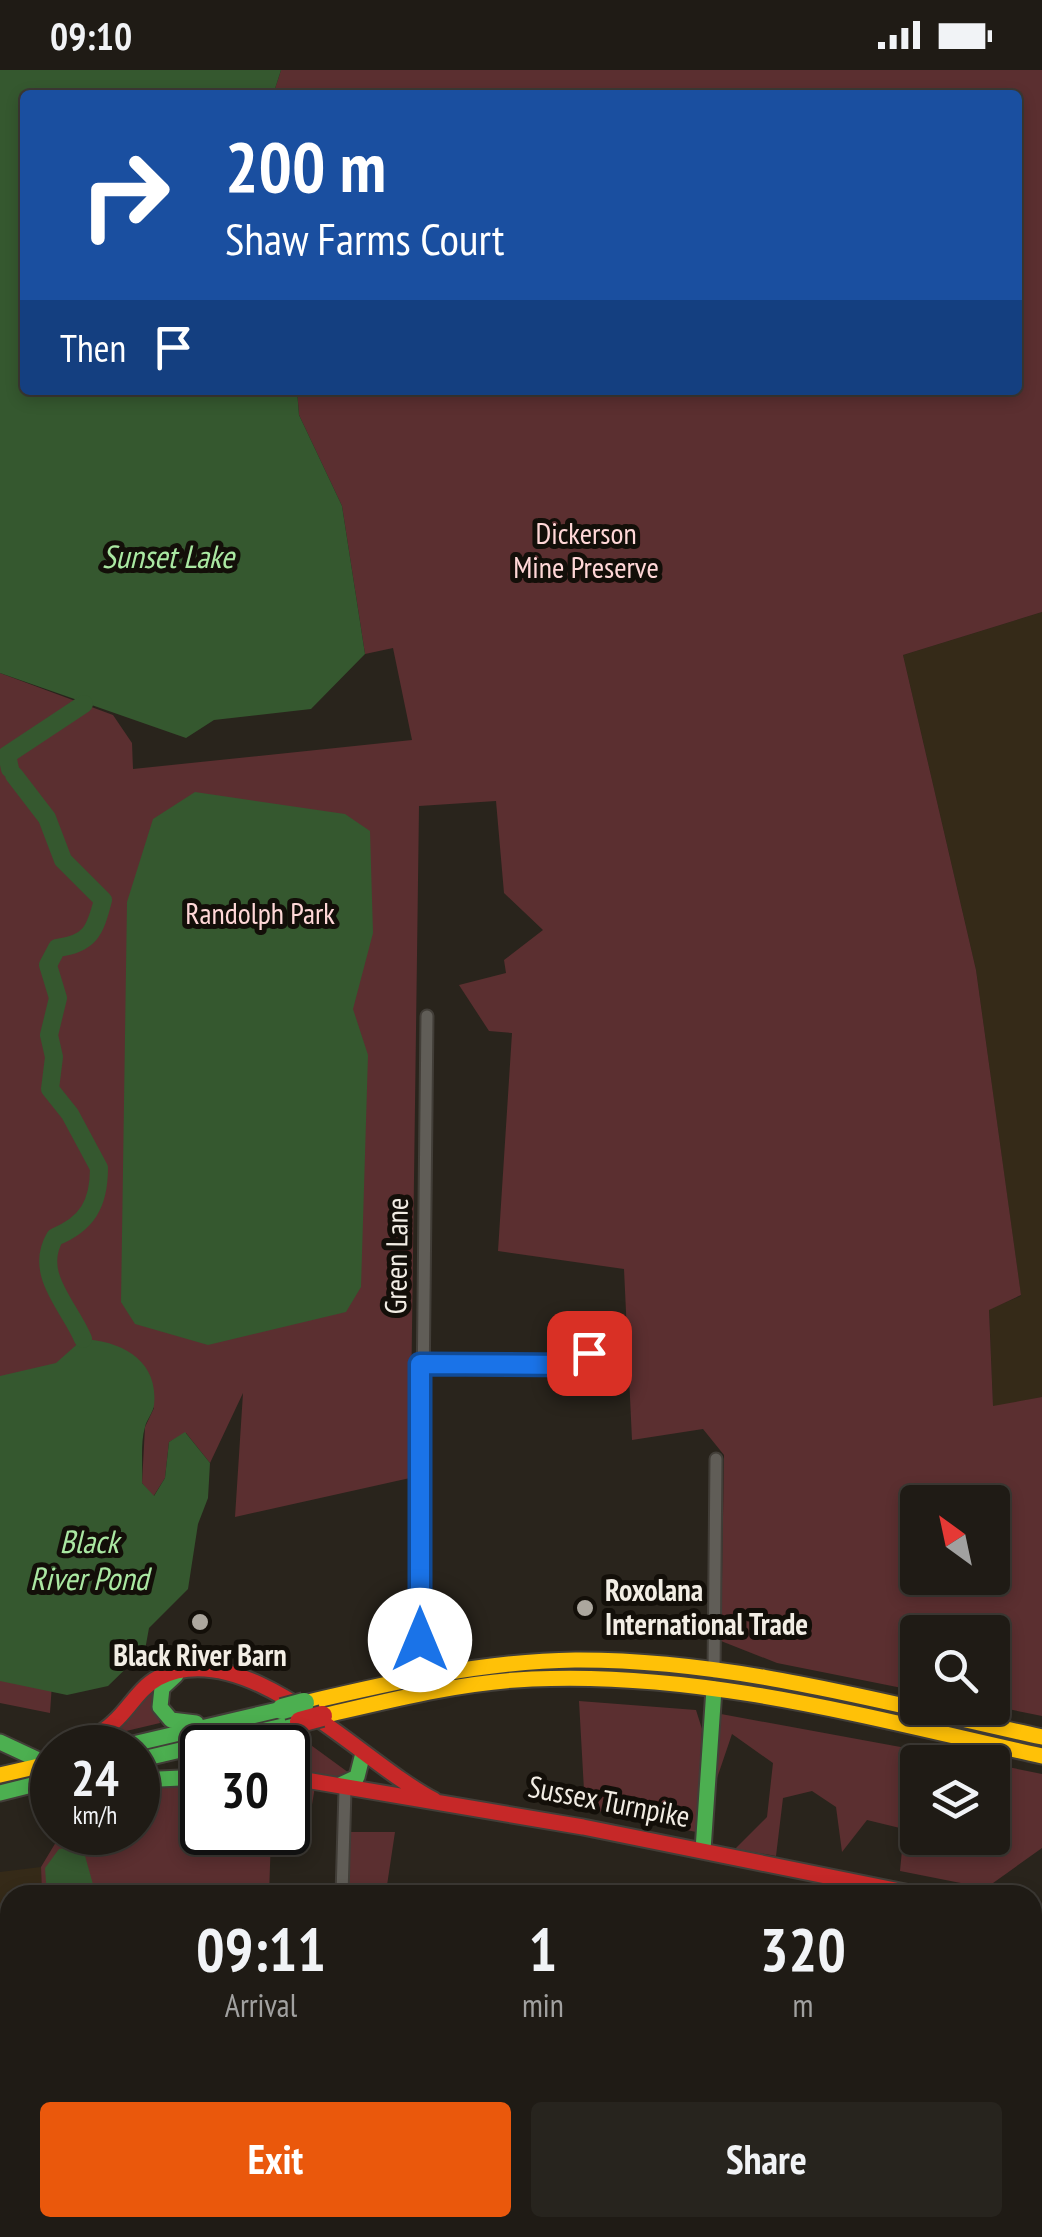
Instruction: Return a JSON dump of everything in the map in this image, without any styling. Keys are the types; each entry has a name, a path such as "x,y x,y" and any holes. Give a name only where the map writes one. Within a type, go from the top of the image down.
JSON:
{"main road":[{"path":"160,1754 420,1676 514,1663 577,1660 1042,1738"},
{"path":"111,1725 151,1683 186,1670 224,1669 253,1678 396,1782 434,1800"},
{"path":"186,1670 162,1688 159,1703 164,1714 180,1723 230,1721"},
{"path":"160,1738 282,1709 322,1716 442,1690 532,1679 714,1680 1042,1756"},
{"path":"703,1850 714,1680"},
{"path":"0,1742 30,1758"},
{"path":"342,1787 357,1777 362,1757"},
{"path":"4,1786 30,1777"},
{"name":"Sussex Turnpike","path":"310,1781 419,1802 434,1800 872,1885"}],"street":[{"name":"Green Lane","path":"420,1676 426,1016"},
{"path":"420,1364 572,1365 589,1353"},
{"path":"714,1680 716,1460"},
{"path":"342,1787 342,1885"}],"shaded area":[{"path":"1042,612 1042,1397 993,1407 989,1309 1021,1296 976,970 903,655"},
{"path":"41,1867 42,1885 0,1885 0,1872"}],"green space":[{"path":"281,70 1042,70 1042,612 903,655 976,970 1021,1295 989,1310 993,1406 1042,1397 1042,1716 1010,1709 1010,1615 900,1615 900,1688 777,1663 721,1641 724,1455 703,1429 632,1440 624,1269 498,1251 512,1033 489,1031 459,985 506,973 504,960 543,930 504,893 496,801 419,806 410,1478 235,1517 243,1393 210,1463 186,1433 169,1442 165,1478 153,1497 142,1483 145,1427 154,1408 75,1346 50,1713 0,1703 0,673 113,715 132,743 133,769 412,740 393,648 365,654 342,506 299,415 297,395 1022,395 1022,90 275,90"},
{"path":"152,1689 160,1723 116,1725"},
{"path":"579,1701 696,1710 702,1729 696,1832 585,1808"},
{"path":"721,1714 900,1747 900,1828 867,1820 842,1852 836,1807 812,1791 783,1798 776,1856 735,1849 767,1817 773,1763 732,1734 715,1784"},
{"path":"310,1744 371,1789 316,1781 310,1816"},
{"path":"1010,1767 1042,1774 1042,1848 990,1885 900,1871 902,1855 1010,1855"},
{"path":"180,1774 180,1855 270,1855 269,1885 42,1885 41,1867 48,1855 160,1855 160,1778"},
{"path":"347,1832 395,1832 387,1885 345,1885"}],"water":[{"name":"Sunset Lake","path":"0,70 281,70 275,90 20,90 20,395 297,395 299,415 342,506 365,654 311,709 214,720 186,738 0,673"},
{"path":"195,792 345,814 370,831 373,933 353,1009 368,1055 361,1287 346,1312 208,1345 135,1324 121,1302 127,902 153,819"},
{"name":"Black River Pond","path":"83,1339 123,1349 144,1365 150,1376 154,1405 143,1434 142,1483 154,1496 165,1478 169,1442 185,1432 210,1463 208,1498 198,1524 188,1589 149,1628 145,1650 108,1686 67,1695 0,1681 0,1376 56,1363"},
{"path":"55,1855 85,1855 93,1885 46,1885 45,1868"}],"waterway":[{"path":"10,769 7,755 84,704"},
{"path":"14,775 47,818 63,860 103,900 89,934 77,943 57,948 48,965 58,998 49,1035 54,1057 50,1089 70,1114 99,1168 97,1192 89,1211 75,1226 55,1237 49,1251 48,1264 56,1290 83,1339"}],"traffic: fast":[{"path":"176,1675 162,1688 160,1707 171,1720 196,1723"},
{"path":"703,1850 714,1689"},
{"path":"282,1709 304,1703"},
{"path":"160,1738 282,1709"},
{"path":"160,1755 300,1722"},
{"path":"0,1742 30,1756"},
{"path":"340,1785 357,1777 362,1757"},
{"path":"160,1779 180,1778"},
{"path":"0,1793 30,1786"}],"traffic: slow":[{"path":"304,1703 405,1680 507,1664 634,1662 752,1675 1042,1737"},
{"path":"322,1716 479,1684 597,1678 661,1682 789,1701 1042,1756"},
{"path":"0,1775 30,1768"}],"traffic: jam":[{"path":"111,1725 158,1678 192,1669 228,1673 301,1708 434,1800"},
{"path":"300,1722 322,1716"},
{"path":"310,1781 583,1827 870,1885"}],"place":[{"name":"Roxolana International Trade","path":"585,1608"},
{"name":"Black River Barn","path":"200,1622"}],"route":[{"path":"420,1640 420,1364 572,1365 589,1353"}],"park label":[{"name":"Dickerson Mine Preserve","path":"586,551"},
{"name":"Randolph Park","path":"260,914"}]}
